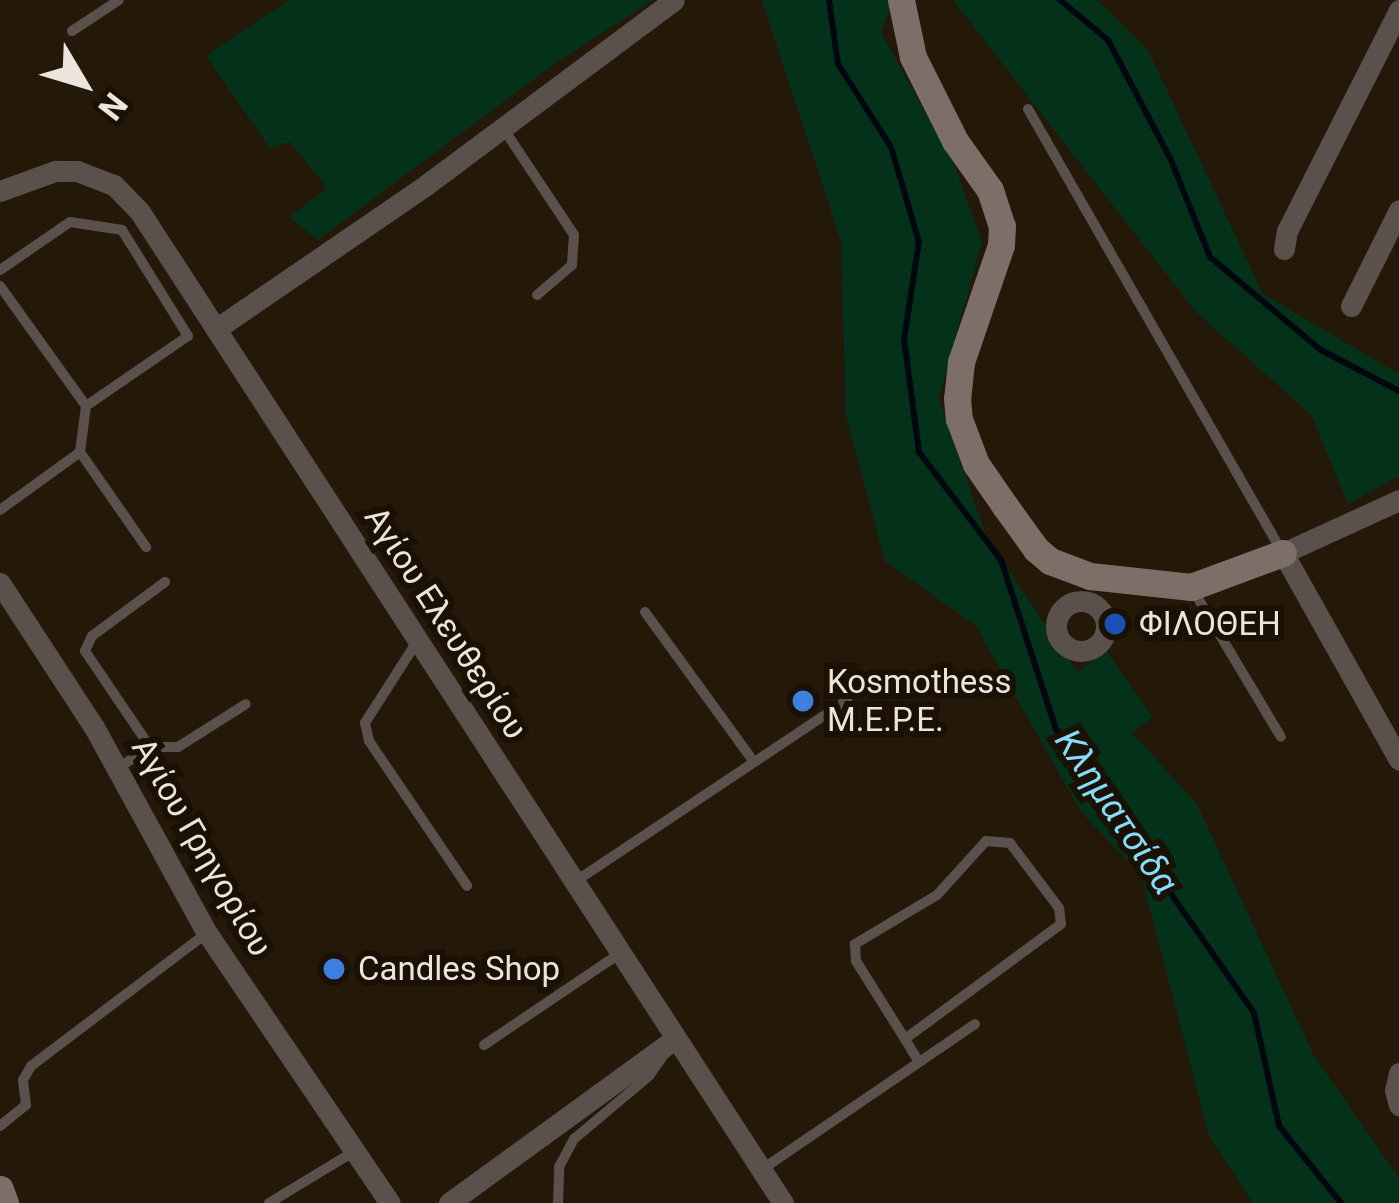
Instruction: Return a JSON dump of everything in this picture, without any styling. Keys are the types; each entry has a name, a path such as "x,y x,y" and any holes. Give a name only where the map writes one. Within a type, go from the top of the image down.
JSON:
{"street":[{"path":"216,328 503,128 674,0"},
{"path":"901,0 913,56 955,141 991,190 1002,226 1001,245 961,362 959,419 976,464 1036,549 1089,589 1191,587 1283,553 1399,500"},
{"path":"1284,249 1287,231 1399,10"},
{"name":"Αγίου Ελευθερίου","path":"0,191 55,171 97,176 114,185 140,212 783,1203"},
{"path":"1351,306 1399,210"},
{"path":"1283,553 1399,760"},
{"name":"Αγίου Γρηγορίου","path":"0,583 118,768 207,932 390,1203"},
{"path":"449,1203 675,1040"},
{"path":"1399,1073 1395,1090 1399,1105"},
{"path":"0,1189 5,1203"}],"lane":[{"path":"72,31 118,0"},
{"path":"1028,109 1283,553"},
{"path":"503,128 574,235 572,265 537,295"},
{"path":"0,270 70,222 119,229 186,326 182,344 86,406"},
{"path":"0,286 86,406 80,452 146,547"},
{"path":"0,511 80,452"},
{"path":"151,747 85,651 92,636 166,582"},
{"path":"1191,587 1281,737"},
{"path":"645,612 754,762"},
{"path":"418,640 374,701 365,723 369,741 466,886"},
{"path":"573,883 847,700"},
{"path":"118,768 151,747 178,747 246,704"},
{"path":"905,1039 1061,924 1059,908 1010,843 986,841 935,897 855,944 856,961 919,1062"},
{"path":"0,1126 26,1105 23,1080 31,1066 207,932"},
{"path":"484,1045 619,954"},
{"path":"761,1170 975,1024"},
{"path":"558,1203 559,1167 574,1138 650,1076 675,1040"},
{"path":"269,1203 355,1151"}],"green space":[{"path":"289,0 653,0 553,65 318,240 289,217 327,188 290,142 270,148 206,56"},
{"path":"762,0 893,0 881,32 955,167 982,242 939,398 986,536 1077,672 1106,651 1153,717 1132,733 1197,804 1313,1054 1399,1178 1399,1203 1253,1203 1209,1136 1141,875 1081,812 976,626 885,561 846,416 841,242"},
{"path":"953,0 1097,0 1148,50 1263,294 1399,374 1399,476 1348,504 1312,416 1195,311"}],"waterway":[{"name":"Κληματσίδα","path":"829,0 838,64 891,147 919,242 904,339 919,452 1001,560 1056,729 1254,1013 1279,1126 1341,1203"},
{"name":"Κληματσίδα","path":"1060,0 1108,40 1171,160 1210,257 1321,350 1399,391"}],"place":[{"name":"ΦΙΛΟΘΕΗ","path":"1115,624"},
{"name":"Kosmothess M.E.P.E.","path":"803,701"},
{"name":"Candles Shop","path":"334,969"}]}
